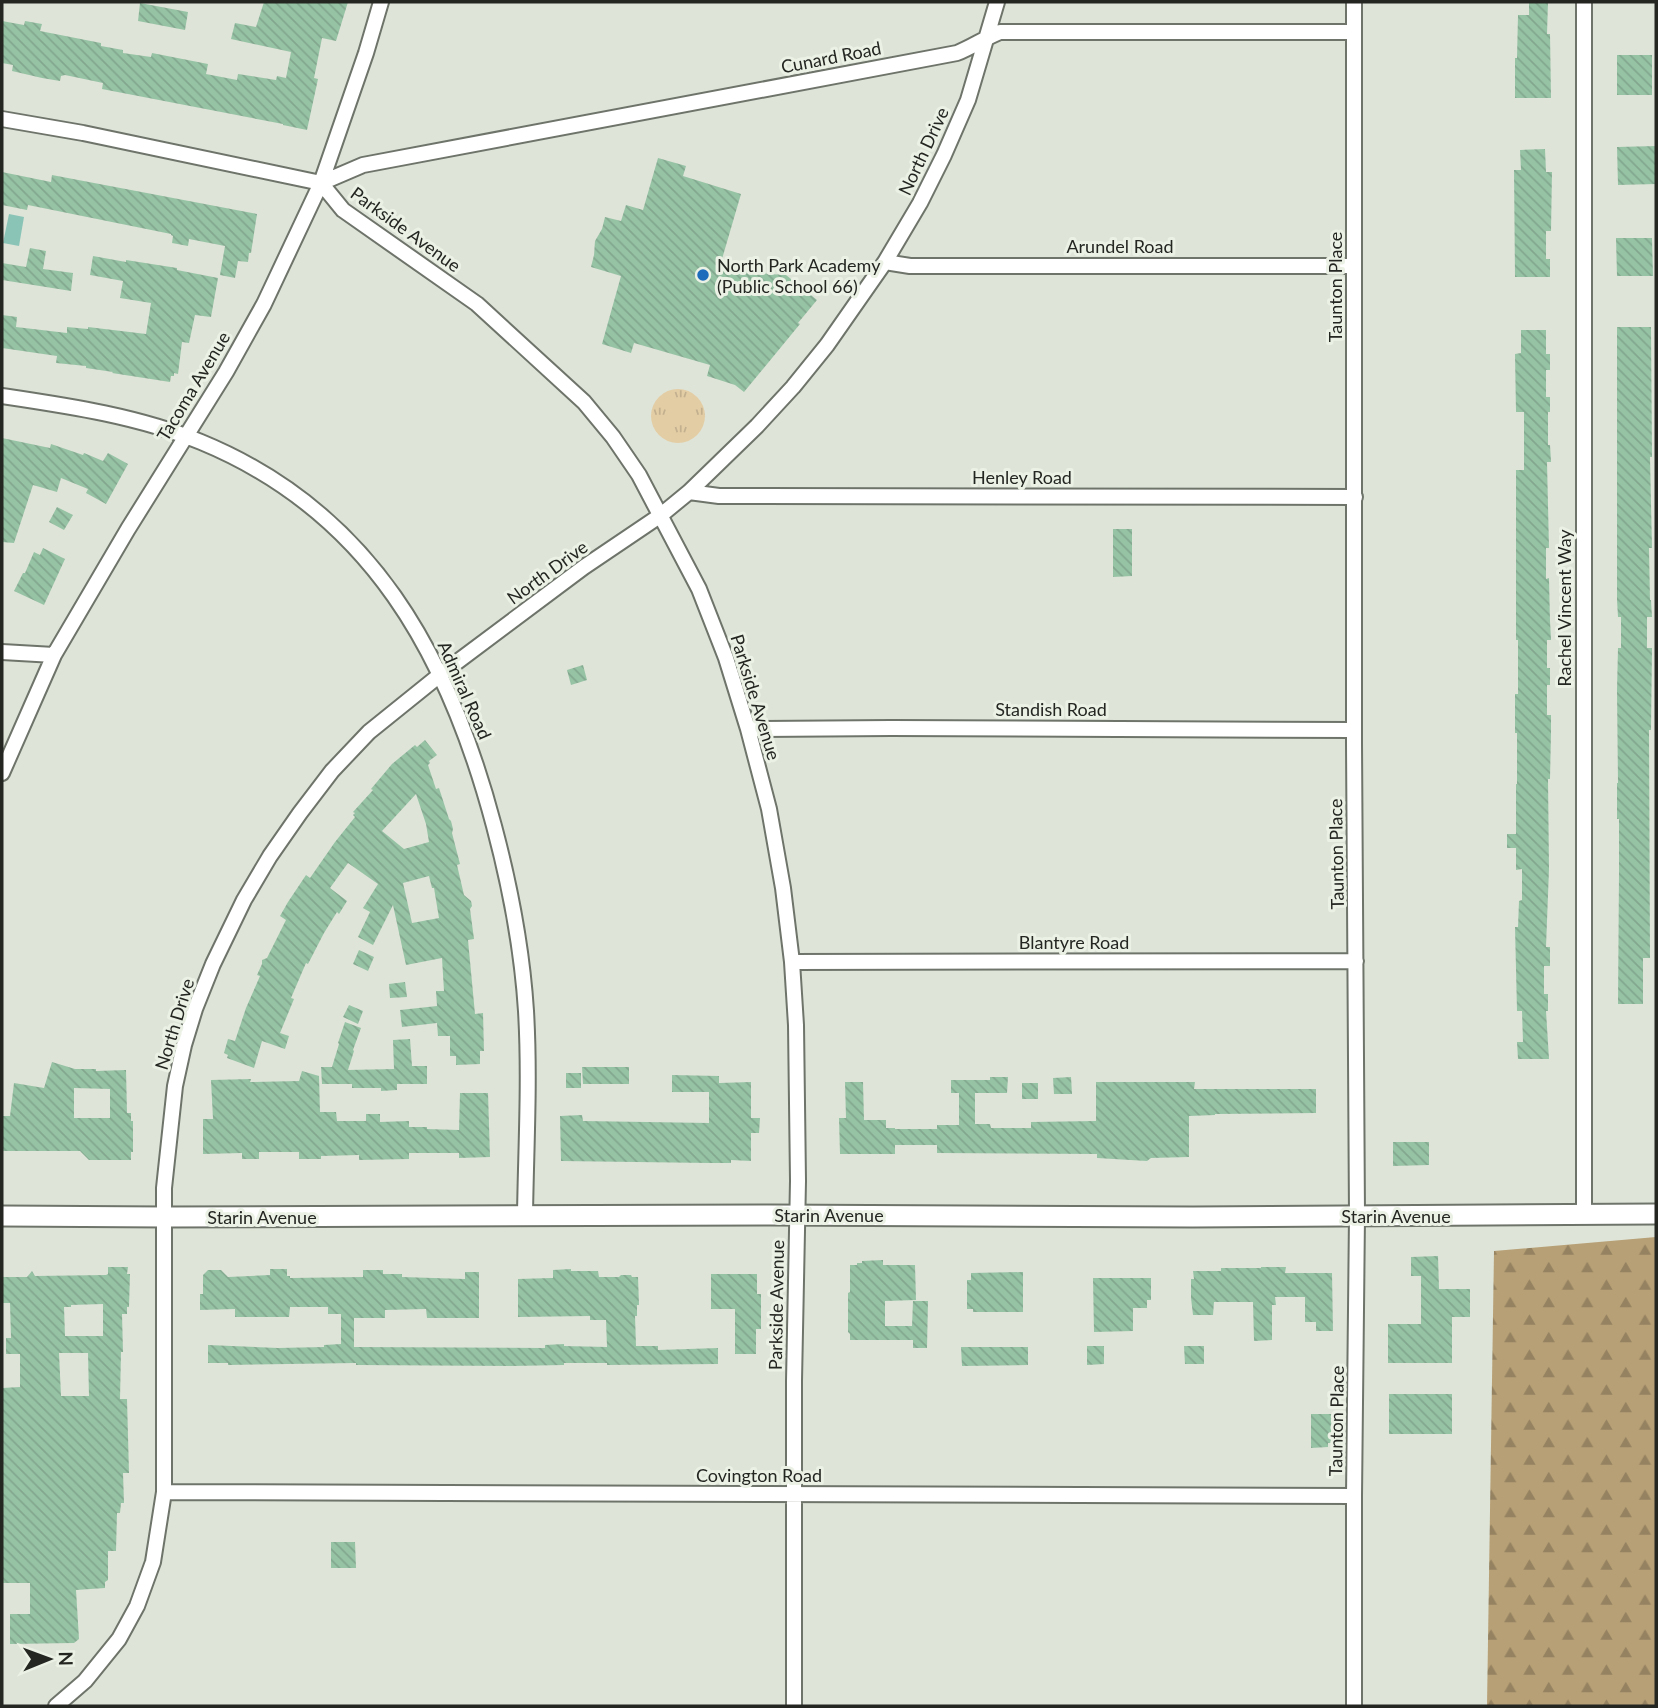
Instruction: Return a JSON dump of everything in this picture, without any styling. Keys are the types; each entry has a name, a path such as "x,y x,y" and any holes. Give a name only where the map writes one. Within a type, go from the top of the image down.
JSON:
{"street":[{"name":"Tacoma Avenue","path":"2,773 54,655 114,551 226,372 264,304 321,183 381,2"},
{"name":"North Drive","path":"56,1706 85,1681 119,1639 137,1606 153,1562 164,1492 164,1188 175,1086 195,1009 233,921 270,856 300,813 332,771 369,733 441,674 584,568 661,515 689,492 793,387 827,345 886,262 920,203 968,100 997,2"},
{"name":"Taunton Place","path":"1354,2 1357,1216 1354,1706"},
{"name":"Rachel Vincent Way","path":"1584,2 1584,1214"},
{"name":"Cunard Road","path":"321,183 363,165 957,53 1000,32 1354,32"},
{"path":"2,119 321,183"},
{"name":"Parkside Avenue","path":"321,183 343,210 477,303 584,402 613,437 661,515 699,589 726,658 769,809 777,848 792,962 796,1025 797,1215 794,1706"},
{"name":"Arundel Road","path":"886,262 910,266 1354,266"},
{"name":"Admiral Road","path":"2,397 124,418 186,436 234,457 283,485 345,536 401,603 441,674 472,752 488,802 515,918 526,1011 525,1215"},
{"name":"Henley Road","path":"689,492 719,496 1355,497"},
{"path":"2,652 54,655"},
{"name":"Standish Road","path":"748,729 1354,730"},
{"name":"Blantyre Road","path":"792,962 1356,961"},
{"name":"Starin Avenue","path":"2,1216 1656,1214"},
{"name":"Covington Road","path":"164,1492 1354,1496"}],"green space":[{"path":"678,389 697,397 705,416 697,435 678,443 659,435 651,416 659,397"},
{"path":"1656,1237 1656,1706 1487,1706 1494,1251"}],"water":[{"path":"9,214 24,217 19,246 3,243"}],"building":[{"path":"264,2 348,2 336,41 322,38 314,78 318,79 307,130 102,89 103,83 65,75 61,76 60,81 42,78 12,71 13,65 2,63 2,21 24,25 25,21 42,24 40,31 101,43 101,46 123,50 123,53 151,57 152,53 208,64 206,74 237,80 238,74 276,80 277,76 286,78 291,52 231,39 235,23 256,27"},
{"path":"1529,2 1548,2 1551,98 1515,98 1518,15 1529,15"},
{"path":"140,3 188,12 185,30 138,21"},
{"path":"1617,55 1652,55 1652,95 1617,95"},
{"path":"1656,146 1656,184 1618,185 1617,147"},
{"path":"1545,149 1546,172 1552,172 1551,231 1546,231 1546,259 1550,259 1550,277 1515,277 1514,170 1521,170 1520,150"},
{"name":"North Park Academy (Public School 66)","path":"658,158 686,166 683,176 741,194 722,259 750,268 749,271 786,275 817,300 744,392 735,385 707,376 710,365 634,343 631,353 602,344 621,276 591,267 595,241 605,217 621,221 626,205 643,210"},
{"path":"2,172 51,182 52,175 257,214 248,262 238,261 235,278 220,275 225,246 189,239 188,246 172,243 171,234 28,205 27,210 2,205"},
{"path":"1616,238 1652,238 1653,276 1617,276"},
{"path":"30,248 46,251 43,269 73,273 71,291 2,280 2,263 26,267"},
{"path":"93,256 177,268 218,278 211,317 195,315 189,343 182,342 178,374 171,376 170,382 56,363 57,356 2,348 2,315 17,317 16,327 67,333 67,327 88,327 146,334 151,303 120,298 123,281 90,275"},
{"path":"1617,327 1651,327 1652,548 1649,548 1652,617 1647,617 1647,648 1652,648 1649,730 1650,958 1643,958 1643,1004 1618,1004 1617,690 1621,617 1618,617 1617,600"},
{"path":"1521,330 1546,330 1546,354 1550,354 1550,370 1546,370 1546,397 1550,397 1548,445 1551,462 1547,462 1549,548 1546,548 1546,579 1549,578 1551,640 1547,640 1550,685 1547,685 1547,715 1551,715 1551,733 1546,947 1550,947 1550,966 1544,966 1544,994 1548,994 1546,1011 1549,1059 1518,1059 1517,1042 1523,1042 1522,1011 1517,1011 1515,927 1518,927 1519,901 1522,900 1522,869 1516,870 1516,848 1507,848 1507,834 1516,834 1516,470 1524,470 1524,412 1516,412 1515,354 1521,353"},
{"path":"2,438 50,448 51,444 103,461 108,453 128,464 106,504 86,493 88,489 61,478 57,492 33,485 14,543 2,542"},
{"path":"57,507 73,515 64,530 49,522"},
{"path":"1113,529 1132,529 1132,576 1113,577"},
{"path":"43,548 65,559 44,605 14,591 34,552 40,555"},
{"path":"583,665 587,680 571,685 567,670"},
{"path":"425,740 437,755 428,765 451,821 464,895 471,901 472,906 470,909 474,939 468,940 475,1014 483,1013 484,1051 480,1051 480,1064 456,1065 456,1056 450,1056 450,1036 438,1036 437,1023 402,1027 400,1010 437,1006 436,991 444,991 442,958 406,965 393,905 373,945 358,937 370,912 363,908 378,884 348,863 330,888 347,901 339,914 337,912 308,964 306,963 291,998 294,999 280,1033 289,1036 285,1049 262,1041 254,1068 227,1058 228,1055 224,1053 228,1039 235,1041 260,976 257,975 262,960 267,958 286,920 280,916 288,902 306,875 310,878 355,817 353,812 373,790 371,789 392,764 415,745 417,747","holes":["416,794 429,842 404,849 382,831","429,876 439,918 412,923 403,883"]},
{"path":"359,950 374,957 368,971 353,964"},
{"path":"405,982 407,997 390,998 389,984"},
{"path":"349,1005 363,1011 358,1024 343,1017"},
{"path":"345,1022 361,1028 348,1070 394,1069 393,1040 410,1039 412,1066 427,1066 427,1084 397,1084 397,1090 381,1091 381,1088 352,1088 352,1084 322,1084 321,1067 332,1067"},
{"path":"52,1062 75,1069 126,1070 127,1113 131,1113 133,1121 131,1160 89,1160 80,1151 2,1151 2,1116 10,1116 14,1083 44,1088","holes":["74,1088 110,1089 110,1118 74,1118"]},
{"path":"582,1067 629,1067 629,1084 583,1084"},
{"path":"302,1071 319,1076 320,1112 336,1112 337,1121 366,1121 366,1114 380,1114 380,1122 409,1121 409,1127 459,1130 460,1093 488,1093 490,1157 459,1158 459,1153 409,1153 409,1159 359,1160 359,1155 299,1159 299,1152 259,1152 259,1159 242,1159 242,1153 203,1154 203,1119 213,1119 211,1080 299,1081"},
{"path":"566,1073 581,1073 581,1088 566,1088"},
{"path":"672,1075 719,1076 719,1083 751,1082 751,1118 760,1118 759,1133 751,1133 751,1161 561,1161 560,1116 582,1115 583,1121 709,1123 709,1092 672,1092"},
{"path":"990,1077 1008,1077 1007,1093 975,1093 975,1124 990,1124 991,1128 1031,1128 1031,1122 1096,1121 1096,1082 1195,1082 1194,1089 1316,1089 1316,1113 1189,1116 1189,1157 1151,1158 1147,1161 1097,1158 1097,1154 937,1153 937,1145 895,1145 895,1154 840,1154 839,1118 846,1118 845,1082 863,1082 864,1120 886,1120 886,1128 937,1129 937,1125 959,1125 959,1093 951,1093 951,1080 990,1080"},
{"path":"1071,1077 1072,1094 1054,1094 1053,1078"},
{"path":"1022,1083 1038,1083 1038,1099 1022,1099"},
{"path":"1393,1142 1429,1142 1429,1165 1393,1166"},
{"path":"1438,1256 1439,1289 1470,1289 1470,1317 1452,1317 1452,1363 1388,1363 1388,1324 1421,1324 1421,1276 1411,1276 1411,1257"},
{"path":"883,1260 883,1265 915,1265 916,1300 885,1301 885,1326 912,1326 913,1301 928,1301 927,1348 913,1348 913,1340 850,1340 850,1265 857,1265 862,1261"},
{"path":"108,1267 128,1267 127,1274 130,1274 129,1307 127,1314 122,1314 120,1399 127,1399 129,1473 123,1473 124,1503 121,1503 120,1513 117,1513 116,1551 108,1551 108,1580 105,1582 105,1588 76,1590 79,1639 74,1643 10,1644 10,1614 30,1614 30,1583 2,1583 2,1388 20,1387 20,1354 6,1354 6,1338 11,1338 10,1303 2,1303 2,1277 27,1277 32,1271 35,1276 108,1274","holes":["103,1304 103,1336 65,1336 64,1307","59,1353 88,1353 89,1396 61,1396"]},
{"path":"1286,1267 1285,1273 1332,1273 1333,1331 1316,1331 1316,1322 1305,1322 1305,1297 1275,1297 1276,1305 1272,1305 1272,1340 1254,1341 1253,1302 1214,1302 1213,1315 1193,1315 1193,1271"},
{"path":"270,1269 287,1269 287,1276 290,1278 363,1277 363,1270 383,1270 383,1274 402,1274 402,1277 465,1279 465,1272 479,1272 479,1318 427,1318 426,1309 385,1310 385,1318 354,1318 354,1347 545,1348 545,1345 564,1344 607,1347 606,1320 590,1320 590,1316 518,1317 518,1279 553,1278 553,1270 571,1269 598,1271 599,1277 631,1275 638,1277 636,1346 658,1346 658,1350 718,1348 718,1364 564,1363 512,1366 208,1363 208,1345 278,1348 341,1344 341,1314 328,1314 328,1307 290,1307 289,1317 235,1317 235,1309 200,1310 203,1275 208,1270 221,1270 228,1277 270,1275"},
{"path":"1023,1272 1023,1312 973,1312 973,1309 967,1309 967,1280 971,1280 971,1273"},
{"path":"711,1274 757,1274 757,1294 761,1294 761,1329 756,1329 756,1354 735,1354 735,1309 711,1309"},
{"path":"1093,1278 1151,1278 1151,1300 1147,1300 1147,1308 1133,1308 1133,1331 1094,1332"},
{"path":"1087,1346 1104,1346 1104,1364 1087,1365"},
{"path":"1184,1346 1204,1346 1204,1364 1185,1364"},
{"path":"961,1347 1028,1347 1028,1365 962,1366"},
{"path":"1389,1394 1452,1394 1452,1434 1389,1434"},
{"path":"1311,1414 1332,1414 1331,1443 1328,1443 1328,1447 1311,1448"},
{"path":"331,1542 355,1542 356,1568 331,1568"}],"place":[{"name":"North Park Academy (Public School 66)","path":"703,275"}]}
